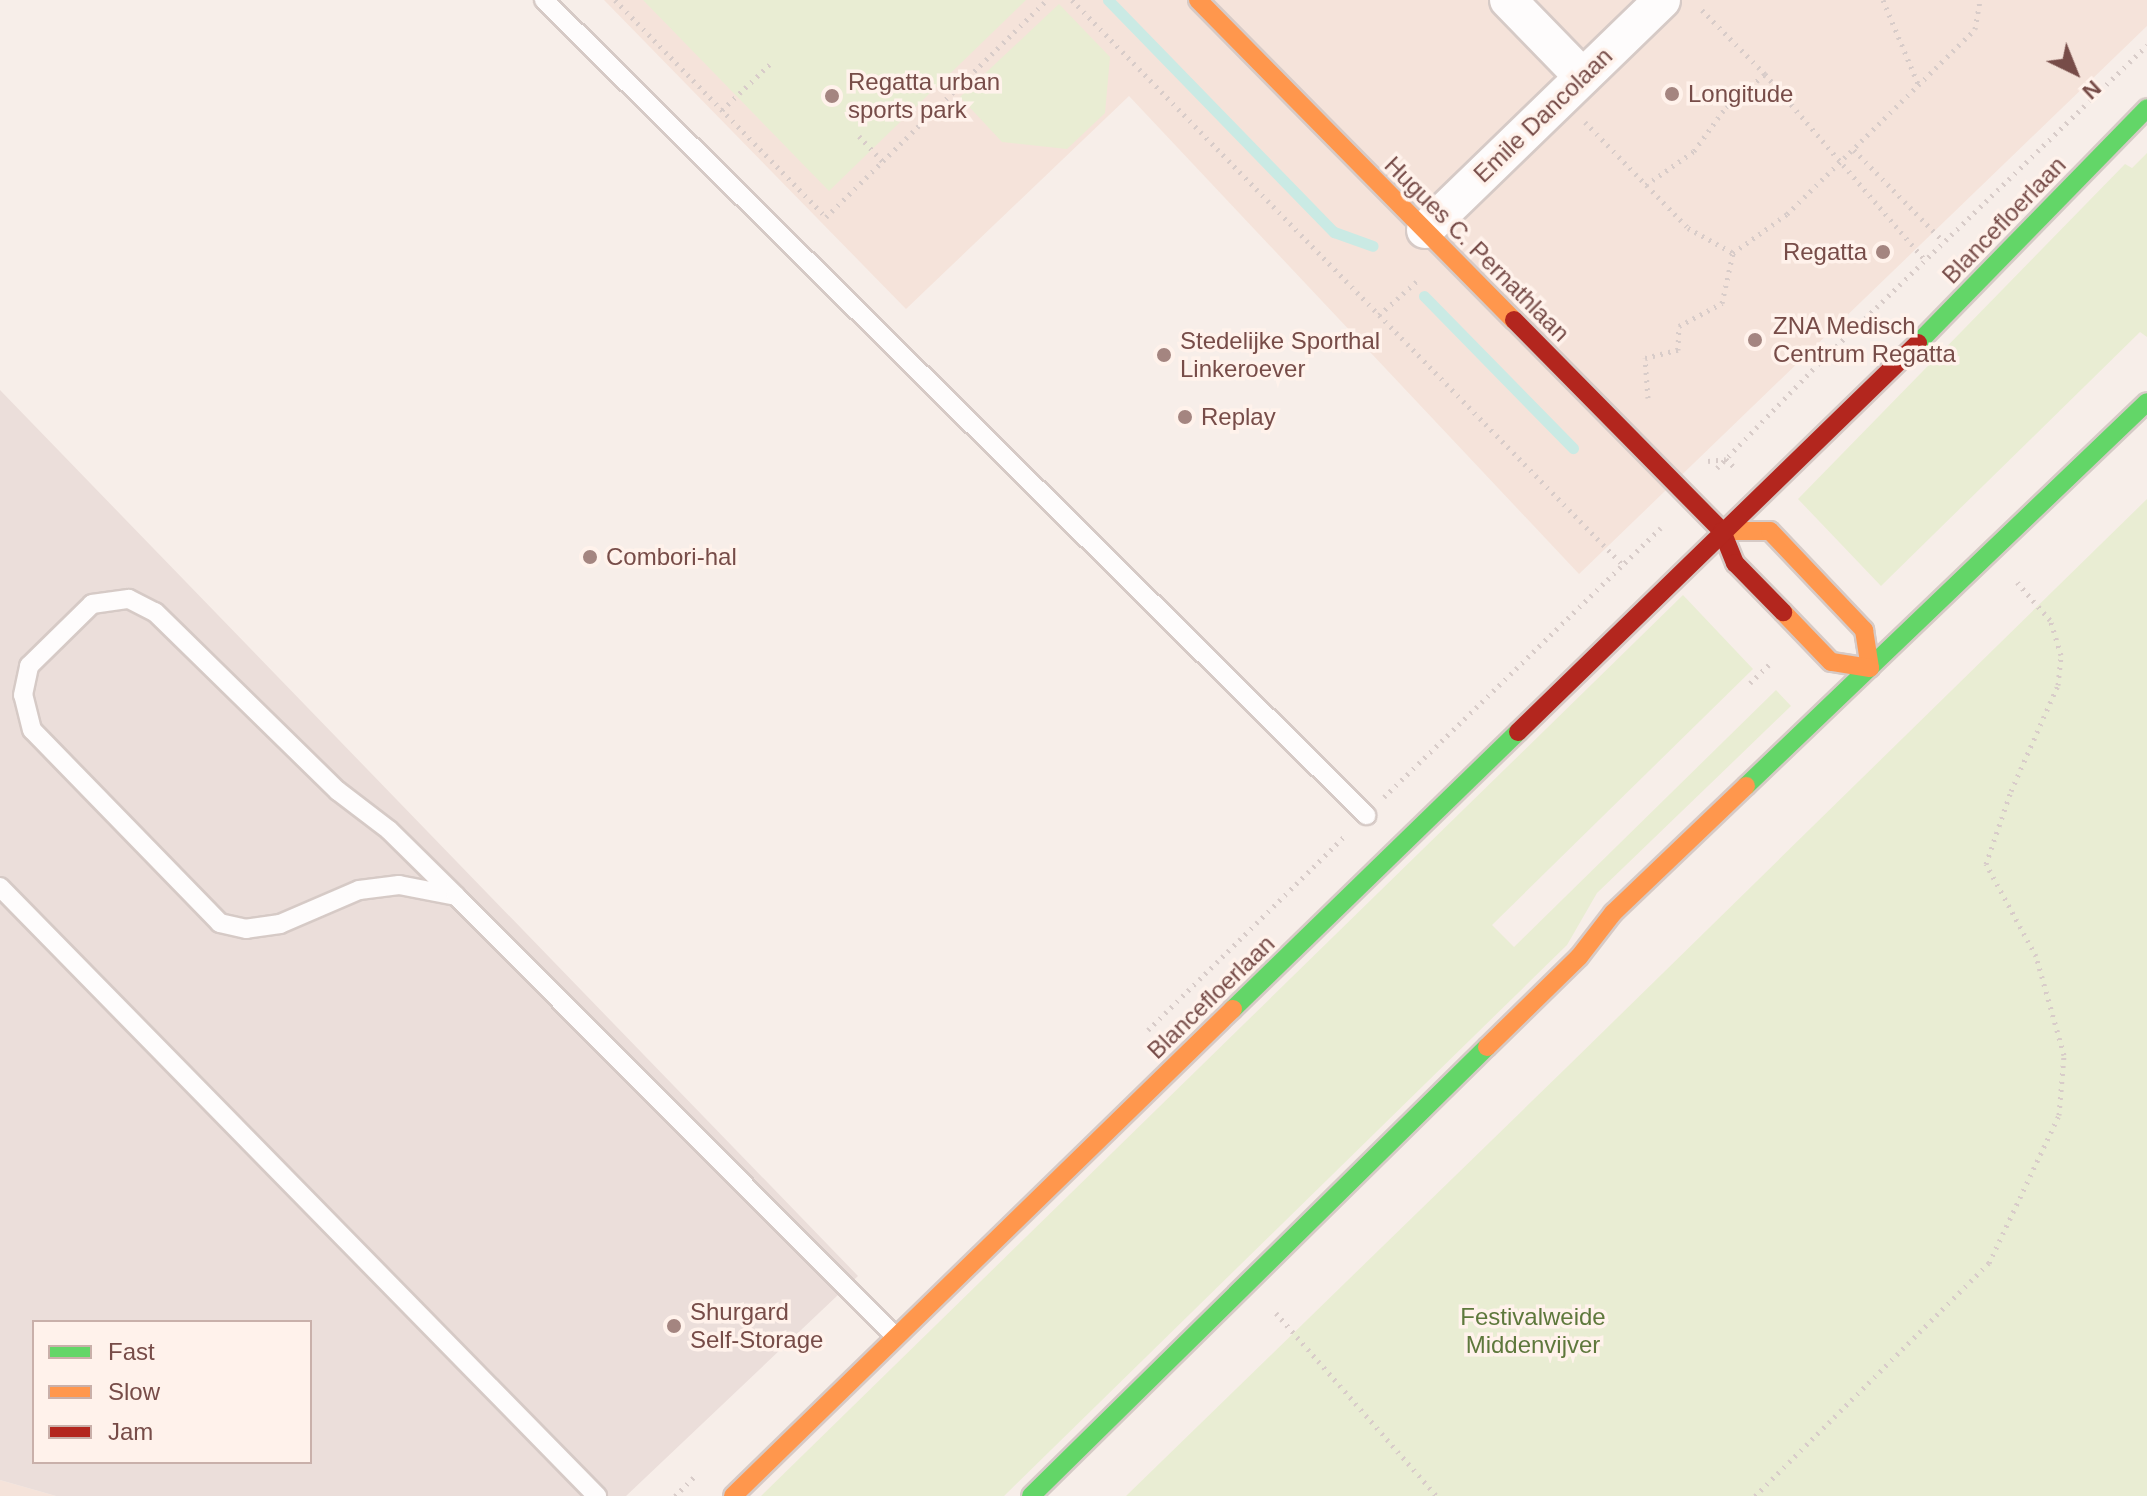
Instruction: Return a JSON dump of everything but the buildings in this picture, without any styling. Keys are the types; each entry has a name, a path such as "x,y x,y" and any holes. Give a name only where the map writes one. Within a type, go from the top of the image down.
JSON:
{"main road":[{"name":"Hugues C. Pernathlaan","path":"1198,0 1722,531"},
{"name":"Blancefloerlaan","path":"733,1496 1966,296 2000,254 2147,108"},
{"path":"1031,1496 1579,957 1613,913 1992,555 2147,402"},
{"path":"1722,531 1770,531 1864,630 1870,668 1831,662 1735,563 1722,531"}],"street":[{"path":"1508,0 1572,87"},
{"name":"Emile Dancolaan","path":"1436,241 1572,87 1662,0"}],"lane":[{"path":"544,0 1366,815"},
{"path":"456,896 399,885 359,890 280,924 246,929 220,923 32,730 23,695 29,666 92,604 129,599 155,612 338,791 389,830 456,896 896,1337"},
{"path":"0,887 597,1496"}],"path":[{"path":"615,0 826,217 1047,0"},
{"path":"1072,0 1623,565"},
{"path":"1692,0 1765,74 1925,260"},
{"path":"1883,0 1919,86"},
{"path":"1648,413 1645,358 1678,350 1679,326 1722,303 1733,253 1787,214 1975,29 1980,0"},
{"path":"1139,1039 1623,565 1943,241 2147,45"},
{"path":"722,110 771,63"},
{"path":"1646,185 1694,151 1726,107 1765,74"},
{"path":"1572,87 1646,185 1688,228 1733,253"},
{"path":"859,136 883,162"},
{"path":"1854,150 1943,241"},
{"path":"1379,315 1436,241"},
{"path":"1755,1496 1989,1263 2059,1115 2064,1055 2036,956 1986,864 2011,791 2058,685 2061,655 2050,620 1992,555"},
{"path":"1750,683 1771,663"},
{"path":"1249,1282 1437,1496"},
{"path":"675,1496 709,1463"}],"shaded area":[{"path":"604,0 2147,0 2147,26 1579,574 1129,96 906,309"},
{"path":"0,390 858,1276 626,1496 56,1496 0,1480"},
{"path":"0,1480 56,1496 0,1496"}],"green space":[{"name":"Regatta urban sports park","path":"643,0 1026,0 829,191"},
{"path":"1059,4 1110,57 1105,113 1067,149 1002,142 960,97"},
{"path":"2147,153 2147,337 2140,332 1881,586 1798,499 2125,164 2132,168"},
{"name":"Festivalweide Middenvijver","path":"2147,499 2147,1496 1126,1496 1567,1067"},
{"path":"1683,595 1753,669 1492,925 1514,947 1776,690 1791,706 1597,893 1567,945 1004,1496 761,1496"}],"waterway":[{"path":"1108,0 1334,232 1373,246"},
{"path":"1424,296 1573,448"}],"traffic: fast":[{"path":"1918,343 2147,108"},
{"path":"1746,786 2147,402"},
{"path":"1233,1009 1518,732"},
{"path":"1031,1496 1487,1047"}],"traffic: slow":[{"path":"1198,0 1514,320"},
{"path":"1722,531 1770,531 1864,630 1870,668 1831,662 1783,612"},
{"path":"1487,1047 1579,957 1613,913 1746,786"},
{"path":"733,1496 1233,1009"}],"traffic: jam":[{"path":"1514,320 1722,531 1735,563 1783,612"},
{"path":"1518,732 1918,343"}],"place":[{"name":"Longitude","path":"1672,94"},
{"name":"Regatta urban sports park","path":"832,96"},
{"name":"Regatta","path":"1883,252"},
{"name":"ZNA Medisch Centrum Regatta","path":"1755,340"},
{"name":"Stedelijke Sporthal Linkeroever","path":"1164,355"},
{"name":"Replay","path":"1185,417"},
{"name":"Combori-hal","path":"590,557"},
{"name":"Shurgard Self-Storage","path":"674,1326"}]}
